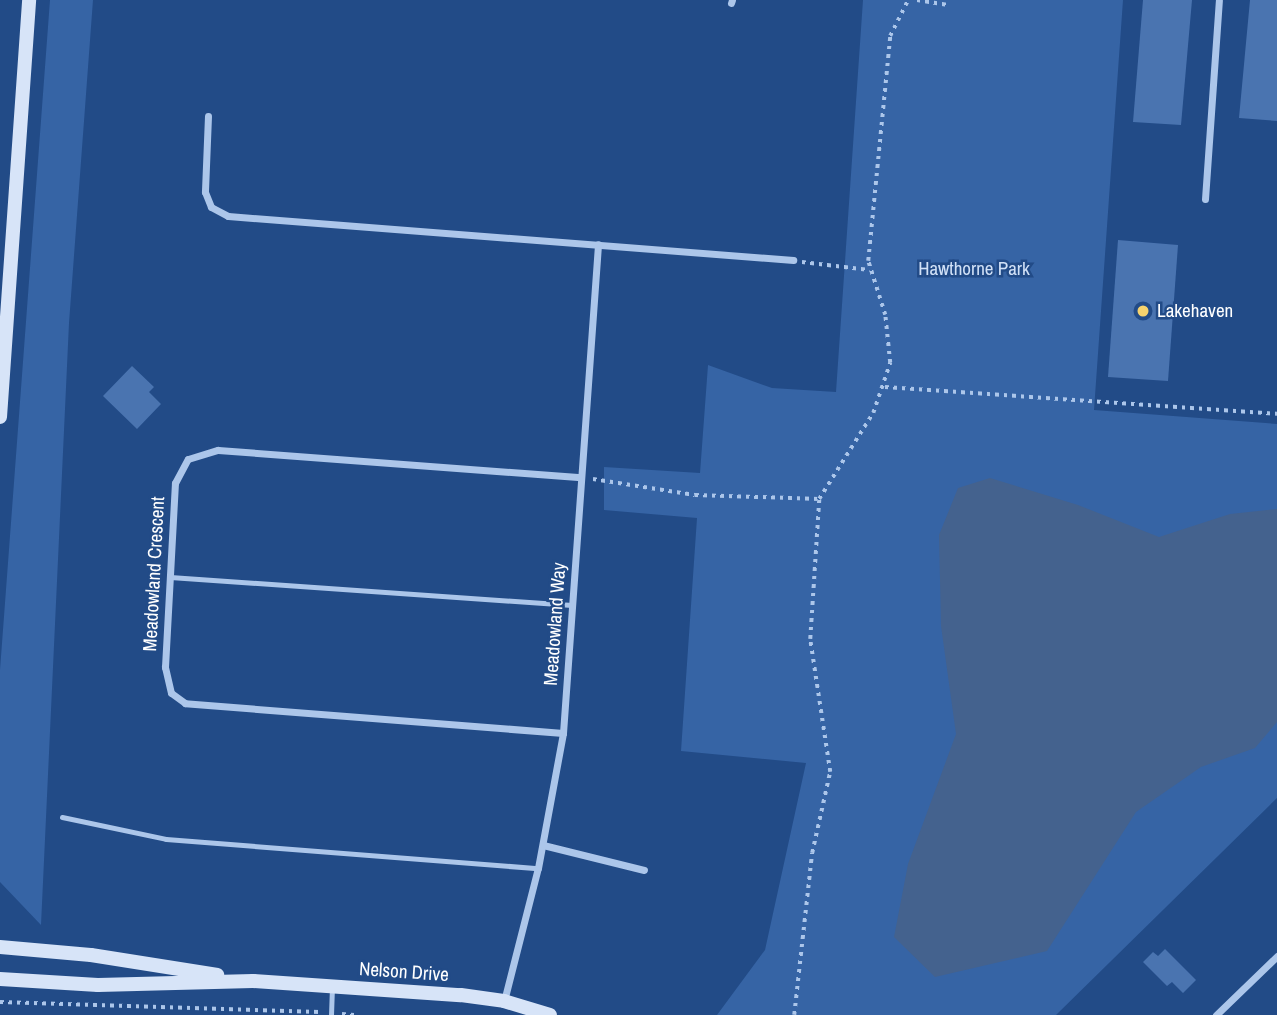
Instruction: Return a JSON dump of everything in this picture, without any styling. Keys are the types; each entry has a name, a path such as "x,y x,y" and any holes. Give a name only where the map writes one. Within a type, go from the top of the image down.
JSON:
{"street":[{"path":"0,417 29,0"},
{"path":"1205,199 1219,0"},
{"path":"208,116 205,192 211,207 228,216 793,260"},
{"name":"Meadowland Way","path":"504,1001 538,868 563,733 598,244"},
{"name":"Meadowland Crescent","path":"563,733 185,703 171,693 165,667 175,483 188,459 200,452 581,477"},
{"path":"543,845 644,870"},
{"name":"Nelson Drive","path":"0,947 91,955 253,981"},
{"path":"1216,1015 1277,956"},
{"name":"Nelson Drive","path":"0,979 98,985 253,981 332,986 504,1001 550,1015"}],"lane":[{"path":"170,576 572,605"},
{"path":"62,817 166,839 538,868"},
{"path":"332,986 332,1014"}],"path":[{"path":"794,1015 812,853 830,772 810,639 819,499 885,387 890,343 870,270 876,160 890,36 908,0"},
{"path":"918,0 947,5"},
{"path":"793,260 870,270"},
{"path":"885,387 1277,414"},
{"path":"581,477 695,495 819,499"},
{"path":"0,1002 354,1015"}],"green space":[{"path":"50,0 93,0 69,323 41,925 0,882 0,670"},
{"name":"Hawthorne Park","path":"863,0 1123,0 1094,410 1277,424 1277,798 1056,1015 717,1015 765,950 806,763 681,751 697,518 604,510 604,467 700,473 708,365 772,388 836,392"}],"shaded area":[{"path":"990,478 1078,505 1159,537 1230,514 1277,509 1277,722 1255,748 1201,767 1136,812 1047,951 935,977 894,937 908,864 956,734 941,626 939,535 958,488"}],"building":[{"path":"1143,0 1192,0 1181,125 1133,122"},
{"path":"1250,0 1277,0 1277,121 1239,118"},
{"name":"Lakehaven","path":"1118,240 1178,245 1168,381 1108,377"},
{"path":"132,366 154,387 149,392 161,404 137,429 103,396"},
{"path":"1165,949 1196,980 1183,993 1172,982 1167,986 1143,962 1153,952 1158,956"}],"place":[{"name":"Lakehaven","path":"1143,311"}]}
